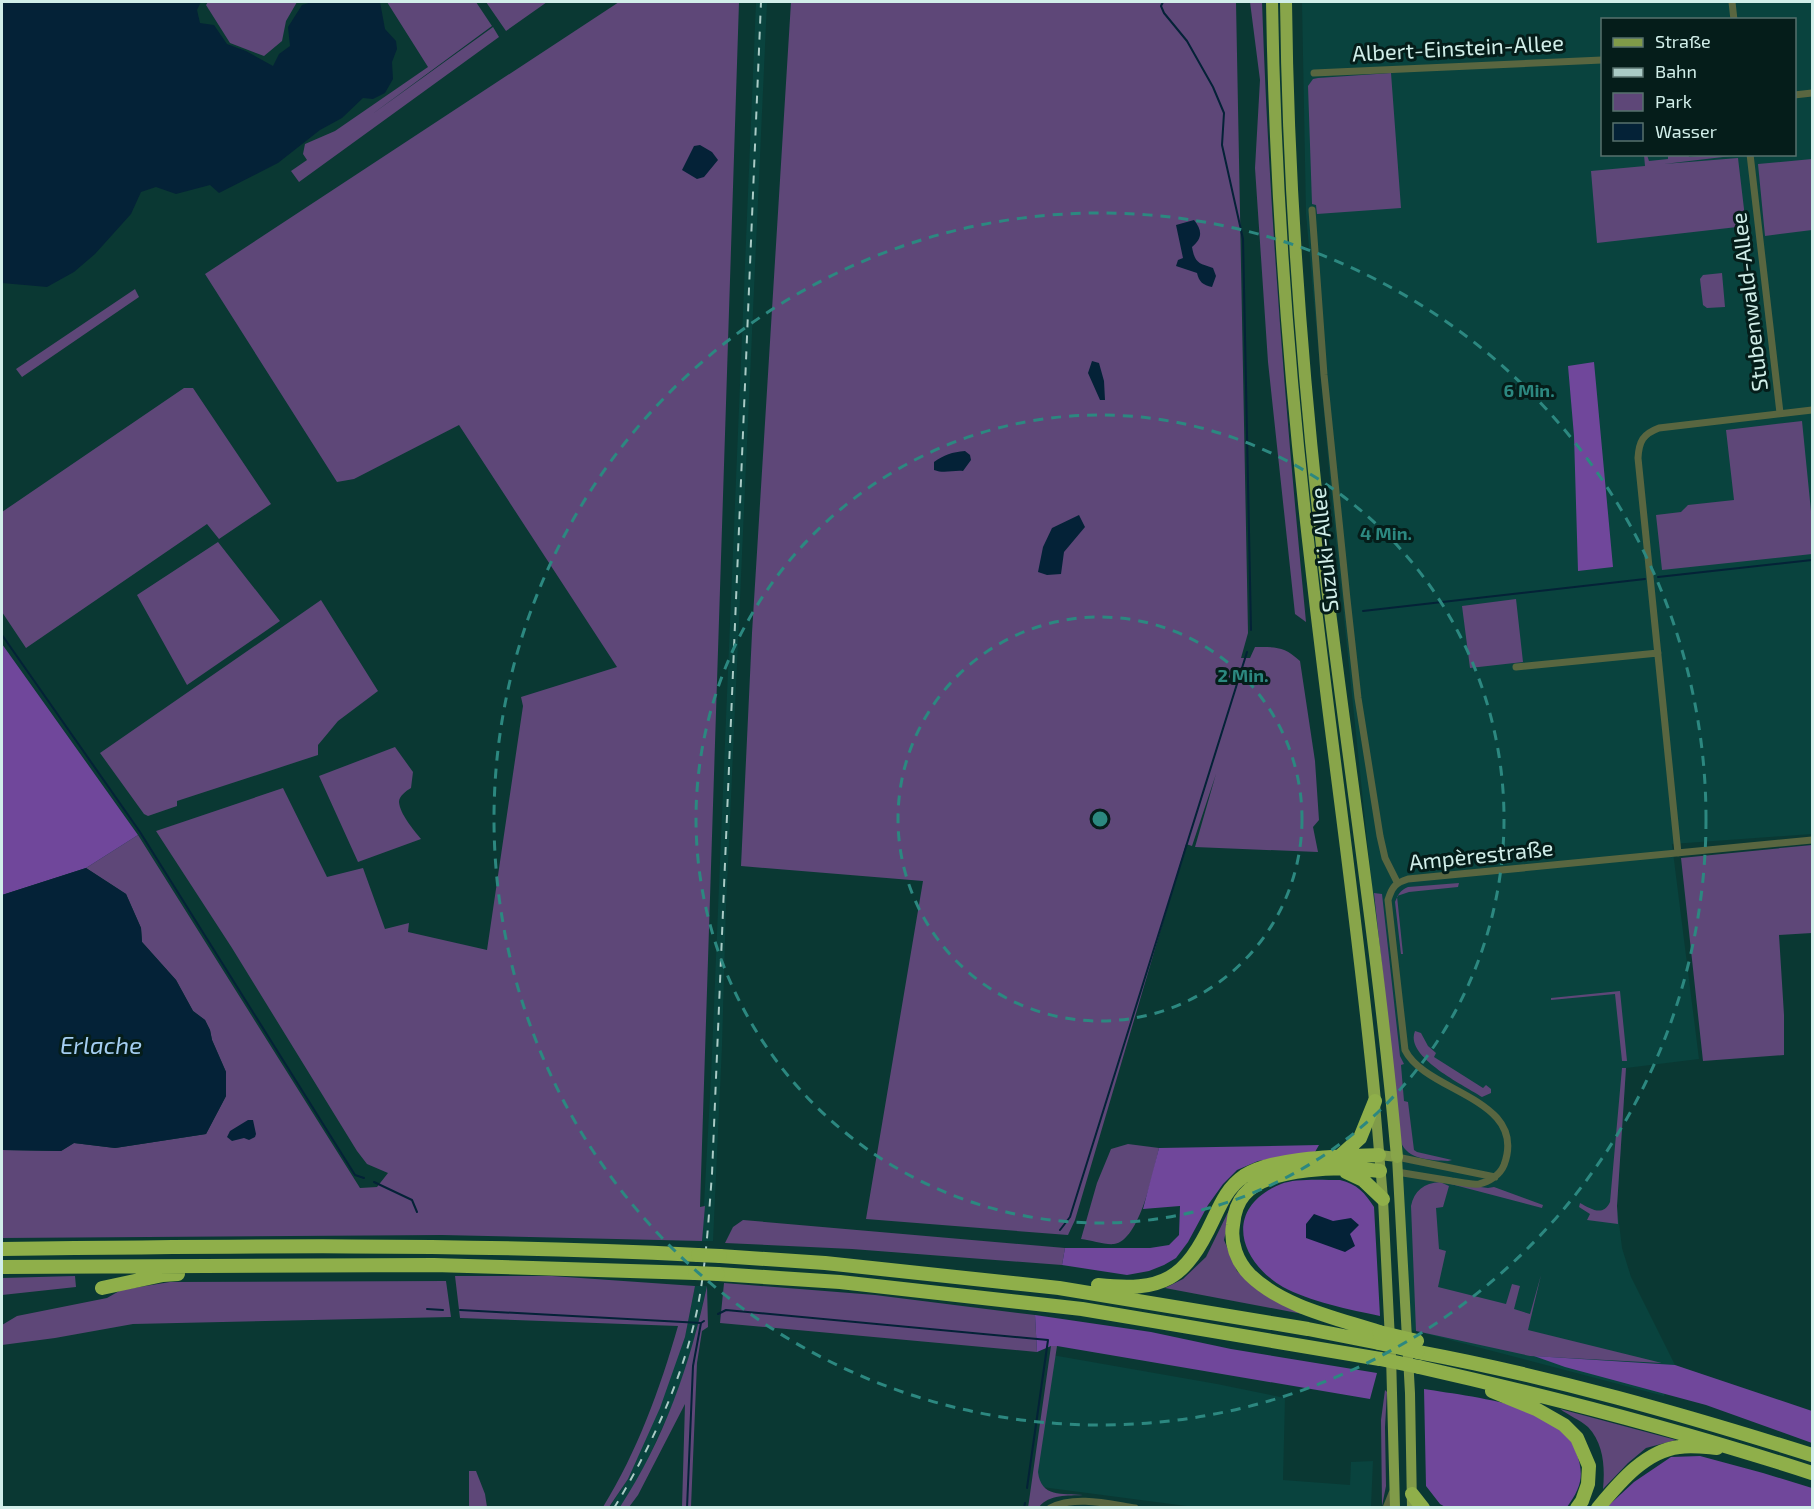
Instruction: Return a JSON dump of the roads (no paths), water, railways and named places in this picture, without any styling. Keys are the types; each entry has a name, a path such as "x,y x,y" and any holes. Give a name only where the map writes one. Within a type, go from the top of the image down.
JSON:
{"highway":[{"path":"1272,2 1273,61 1287,308 1299,453 1364,988 1375,1101 1360,1138 1338,1163"},
{"path":"1286,2 1292,180 1304,361 1323,554 1387,1052 1397,1157"},
{"path":"1379,1155 1283,1174 1250,1189 1239,1202 1234,1215 1232,1231 1233,1245 1248,1273 1269,1289 1312,1310 1379,1337 1417,1347 1438,1348 1455,1359 1560,1382 1668,1411 1812,1455"},
{"path":"1338,1163 1363,1180 1383,1199"},
{"path":"1059,1288 1087,1284 1127,1288 1152,1284 1177,1273 1193,1257 1226,1195 1239,1180 1264,1166 1338,1163 1380,1171"},
{"path":"2,1249 461,1246 586,1249 720,1256 825,1263 1059,1288 1297,1327 1379,1337"},
{"path":"2,1267 434,1265 695,1273 851,1283 1082,1309 1419,1367 1598,1409 1812,1473"},
{"path":"102,1288 163,1275 212,1273 223,1266"},
{"path":"1479,1381 1495,1393 1536,1409 1564,1425 1577,1438 1589,1466 1588,1484 1578,1508"},
{"path":"1598,1508 1632,1471 1665,1450 1681,1447 1738,1449"},
{"path":"1412,1501 1423,1508"}],"main road":[{"path":"1375,1101 1383,1199 1392,1381 1395,1508"},
{"path":"1379,1155 1397,1157 1396,1172 1406,1299 1412,1501"},
{"path":"1380,1171 1396,1172"}],"street":[{"path":"1732,2 1734,18"},
{"name":"Albert-Einstein-Allee","path":"1314,73 1601,60"},
{"path":"1796,95 1812,93"},
{"name":"Stubenwald-Allee","path":"1750,156 1780,413 1812,410"},
{"name":"Suzuki-Allee","path":"1312,210 1325,386 1358,698 1380,836 1385,858 1397,882"},
{"path":"1678,853 1638,458 1639,447 1642,438 1659,428 1780,413"},
{"path":"1516,667 1658,653"},
{"name":"Ampèrestraße","path":"1495,1177 1502,1169 1506,1158 1506,1137 1499,1120 1494,1114 1413,1062 1405,1050 1388,900 1391,889 1397,882 1812,840"},
{"path":"1397,1157 1495,1177"},
{"path":"1396,1172 1474,1184 1487,1182 1495,1177"},
{"path":"1386,1508 1395,1482"},
{"path":"1050,1508 1059,1503 1076,1502 1135,1508"}],"water":[{"path":"2,2 201,2 197,10 200,23 214,25 227,44 246,51 273,66 279,54 290,46 288,27 302,5 312,2 380,2 385,29 396,41 397,49 392,62 393,79 385,93 373,99 363,98 342,118 320,130 278,163 219,193 210,185 176,194 156,187 141,192 131,214 95,254 74,272 47,287 2,283"},
{"path":"700,145 712,152 718,160 704,177 697,179 682,170 694,146"},
{"path":"1194,220 1199,227 1200,237 1192,247 1193,252 1198,262 1213,268 1216,276 1212,287 1202,283 1197,273 1176,266 1178,260 1183,258 1176,225"},
{"path":"1092,361 1099,363 1104,381 1105,400 1100,400 1088,373"},
{"path":"965,451 970,455 971,460 963,471 934,470 934,462 952,453"},
{"path":"1079,515 1085,527 1064,552 1061,574 1047,575 1038,572 1043,547 1052,528"},
{"name":"Erlache","path":"86,868 126,894 141,928 142,942 176,980 193,1011 205,1020 226,1072 226,1096 206,1134 115,1148 74,1143 61,1151 2,1150 2,895"},
{"path":"248,1120 253,1120 255,1137 249,1140 244,1138 232,1141 227,1137 230,1131"},
{"path":"1314,1214 1333,1221 1351,1218 1359,1225 1350,1234 1355,1246 1345,1252 1306,1238 1306,1224"}],"waterway":[{"path":"1163,2 1161,6 1164,13 1187,41 1213,87 1224,113 1222,145 1243,239 1251,630"},
{"path":"1658,577 1812,560"},
{"path":"1363,611 1645,579"},
{"path":"2,635 140,832 355,1175 364,1178"},
{"path":"1060,1230 1070,1217 1247,652"},
{"path":"374,1182 412,1200 417,1212"},
{"path":"427,1309 443,1310"},
{"path":"460,1310 701,1323"},
{"path":"718,1314 726,1310 1048,1340 1027,1488"},
{"path":"687,1508 693,1366 701,1323 704,1321"},
{"path":"1024,1508 1025,1503"}],"railway":[{"path":"614,1508 643,1457 679,1373 696,1316 706,1245 712,1174 761,2"}]}
